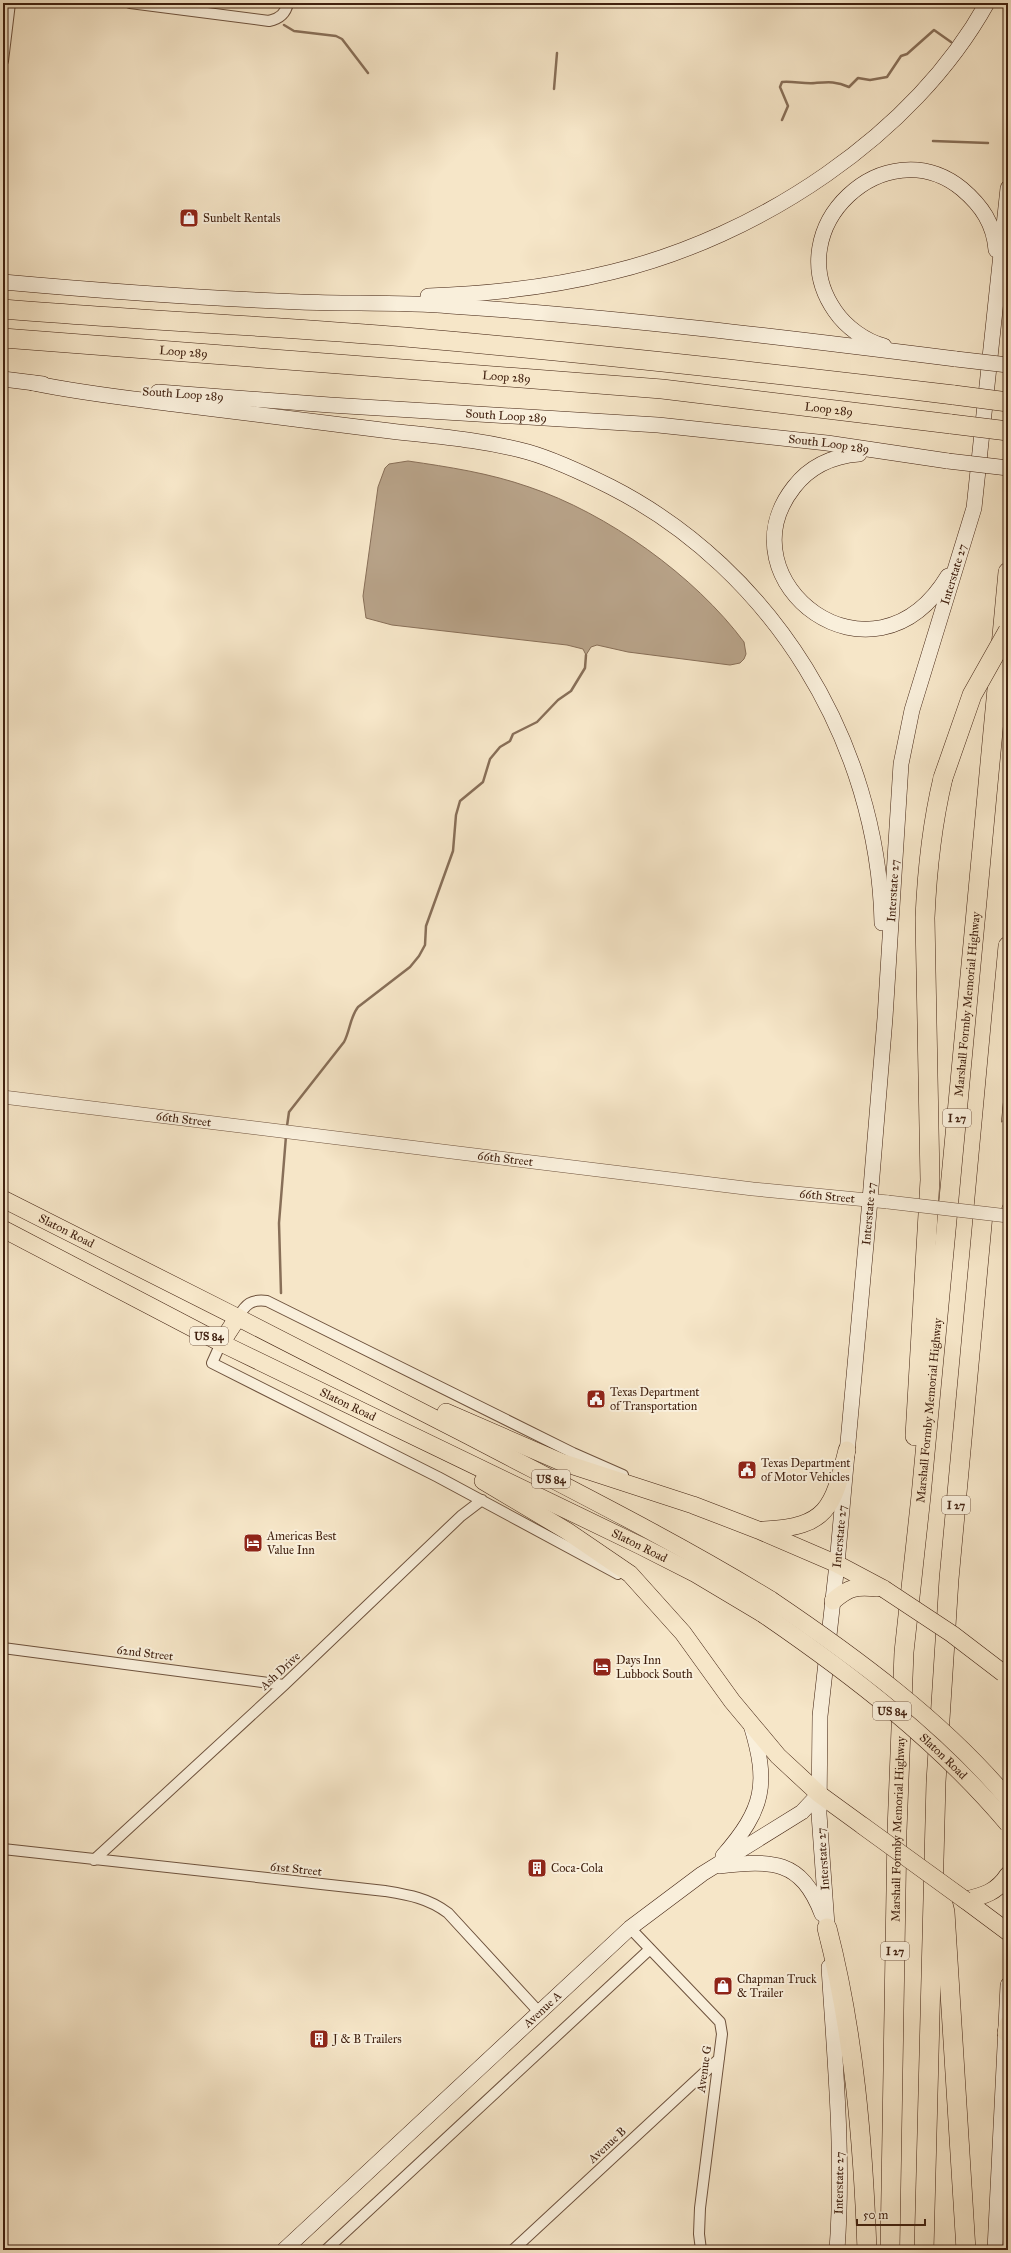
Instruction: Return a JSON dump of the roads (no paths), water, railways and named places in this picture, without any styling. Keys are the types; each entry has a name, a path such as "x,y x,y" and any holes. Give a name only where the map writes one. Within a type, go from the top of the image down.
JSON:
{"highway":[{"path":"3,309 403,337 545,350 726,368 1008,402"},
{"name":"Loop 289","path":"3,338 662,388 1008,432"},
{"name":"Marshall Formby Memorial Highway","path":"890,2250 897,1831 904,1652 922,1488 1008,572"},
{"path":"904,1652 907,1525 930,1180 926,892 932,834 943,778 972,695 1008,631"},
{"name":"I 27","path":"924,2250 936,1782 949,1580 1008,946"},
{"path":"981,1236 998,1191 1008,1129"},
{"name":"Slaton Road","path":"3,1199 238,1317 685,1550 767,1607 910,1726 954,1766 1008,1824"},
{"name":"Slaton Road","path":"3,1229 221,1342 655,1553 730,1593 767,1607 833,1643 919,1711 964,1753 1008,1800"},
{"path":"221,1342 238,1317"},
{"path":"329,1364 425,1403 561,1462 693,1505 758,1530 837,1564 884,1589 952,1634 1006,1676"},
{"path":"417,1438 465,1470 567,1531 630,1574 683,1633 750,1724 778,1756 819,1794 1008,1932"},
{"path":"758,1530 790,1529 814,1519 825,1510 838,1487 847,1450"},
{"path":"833,1602 845,1591 858,1587 884,1589"},
{"path":"934,1868 945,1912 966,2250"},
{"path":"965,1900 993,1892 1002,1884 1008,1875"},
{"path":"827,1928 840,1978 851,2058 861,2141 867,2250"}],"main road":[{"path":"301,302 512,291 555,285 613,272 697,244 745,222 786,200 859,149 893,120 928,85 954,55 987,3"},
{"path":"916,354 878,344 848,326 830,305 820,278 821,242 830,216 845,197 866,182 898,172 920,171 947,179 972,198 987,218 995,239 996,308"},
{"name":"Interstate 27","path":"837,2250 840,2173 839,2124 819,1794 820,1716 837,1564 870,1200 900,779 905,737 974,508 1008,188"},
{"path":"3,282 79,289 301,302 422,304 528,311 916,354 1008,366"},
{"name":"South Loop 289","path":"3,379 34,383 330,405 658,425 827,443 948,461 1008,468"},
{"path":"34,383 96,394 442,436 528,452 594,478 628,496 671,524 713,557 761,605 810,673 832,715 860,788 878,866 882,899 878,1103"},
{"path":"890,452 840,455 826,461 802,478 783,506 776,536 776,551 780,569 793,594 825,621 841,627 868,630 879,629 896,624 921,610 937,594 948,576 974,508"},
{"path":"714,1866 743,1832 752,1818 759,1797 762,1782 760,1755 750,1724"},
{"name":"Avenue A","path":"284,2250 630,1928 656,1906 714,1866 802,1812 819,1794"},
{"path":"714,1866 762,1862 785,1868 805,1882 815,1896 827,1928"},
{"path":"995,2250 1008,1985"}],"street":[{"path":"3,62 10,3"},
{"path":"130,3 268,20 281,16 287,7"},
{"name":"66th Street","path":"3,1097 753,1189 870,1200 1008,1216"},
{"path":"238,1317 247,1303 257,1300 267,1301 573,1453 693,1505"},
{"name":"Slaton Road","path":"221,1342 212,1363 482,1500 617,1574 649,1594"},
{"name":"Ash Drive","path":"94,1860 284,1685 461,1516 482,1500"},
{"name":"62nd Street","path":"3,1648 284,1685"},
{"name":"61st Street","path":"3,1849 385,1891 421,1897 435,1903 448,1912 539,2012"},
{"name":"Avenue G","path":"630,1928 720,2022 722,2034 700,2208 699,2234 701,2250"},
{"path":"326,2250 650,1949"},
{"name":"Avenue B","path":"513,2250 719,2059"}],"waterway":[{"path":"284,25 294,31 336,36 342,39 368,73"},
{"path":"782,120 788,106 780,87 782,82 832,82 849,87 858,78 870,80 887,77 901,56 907,54 934,30 951,42"},
{"path":"554,89 557,53"},
{"path":"933,141 988,143"},
{"path":"287,1126 289,1112 344,1042 353,1015 358,1007 410,967 419,956 425,945 426,926 453,851 456,815 460,801 483,782 490,759 500,747 510,741 513,734 537,722 558,700 571,691 585,668 586,655"},
{"path":"281,1293 279,1223 286,1136"}],"place":[{"name":"Sunbelt Rentals","path":"189,218"},
{"name":"Texas Department of Transportation","path":"596,1399"},
{"name":"Texas Department of Motor Vehicles","path":"747,1470"},
{"name":"Americas Best Value Inn","path":"253,1543"},
{"name":"Days Inn Lubbock South","path":"602,1667"},
{"name":"Coca-Cola","path":"537,1868"},
{"name":"Chapman Truck & Trailer","path":"723,1986"},
{"name":"J & B Trailers","path":"319,2039"}]}
